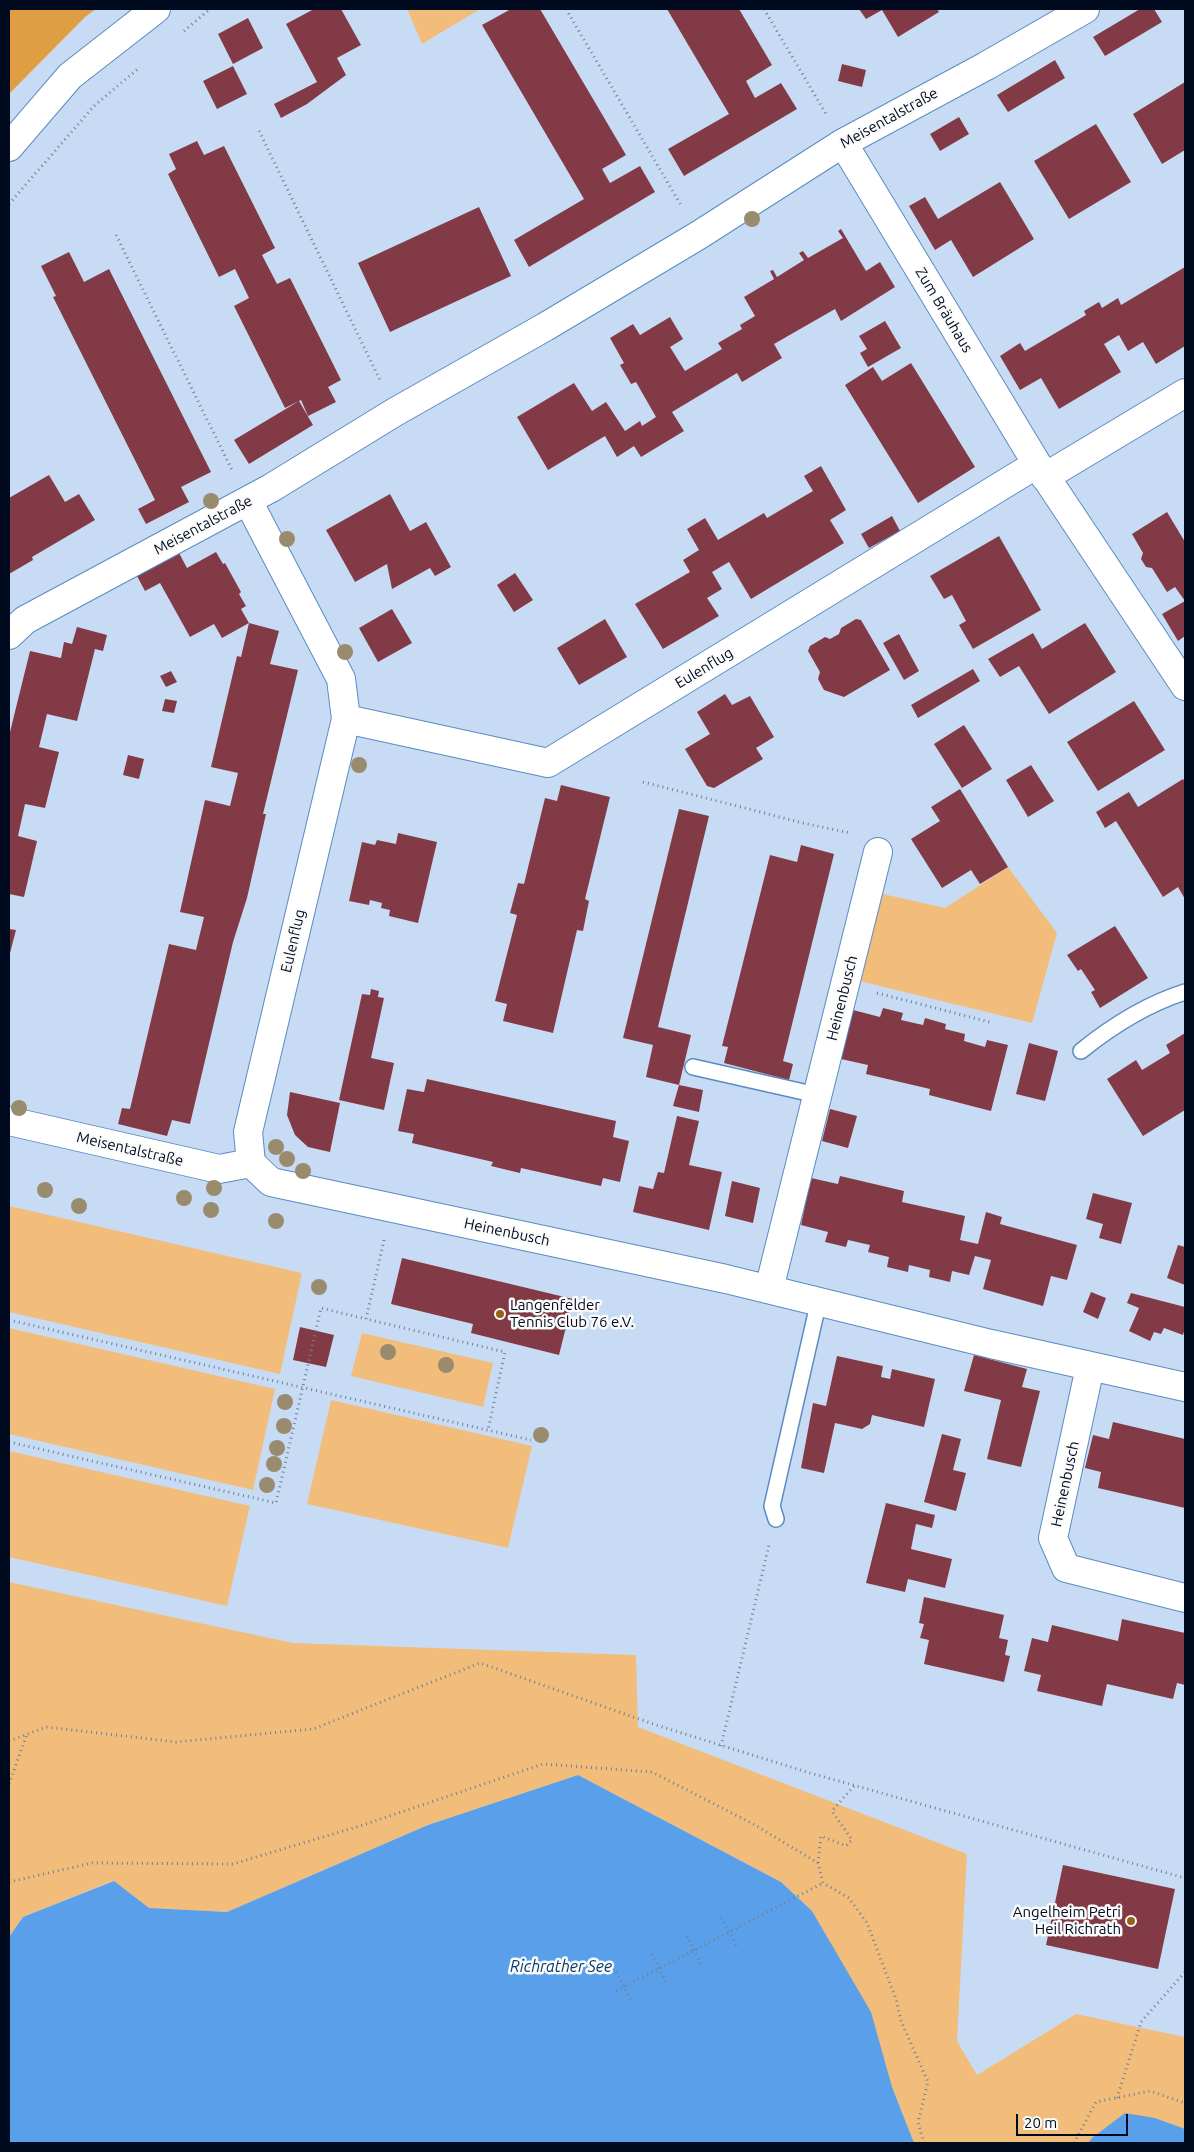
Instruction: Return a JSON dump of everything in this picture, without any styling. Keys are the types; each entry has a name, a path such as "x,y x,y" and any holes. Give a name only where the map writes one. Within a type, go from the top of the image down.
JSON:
{"street":[{"path":"9,147 70,76 156,9"},
{"name":"Meisentalstraße","path":"9,635 25,620 248,501 395,412 545,327 699,236 843,143 986,66 1085,9"},
{"name":"Zum Bräuhaus","path":"843,143 1041,470 1185,686"},
{"path":"1041,470 1185,393"},
{"name":"Eulenflug","path":"346,719 548,763 1041,470"},
{"name":"Eulenflug","path":"248,501 341,680 346,719 248,1132 251,1163"},
{"name":"Heinenbusch","path":"769,1289 878,852"},
{"name":"Meisentalstraße","path":"9,1121 219,1169 251,1163"},
{"name":"Heinenbusch","path":"251,1163 271,1182 819,1300 1090,1367 1185,1387"},
{"name":"Heinenbusch","path":"1090,1367 1053,1538 1066,1568 1185,1598"}],"lane":[{"path":"1081,1051 1106,1030 1164,999 1185,992"},
{"path":"693,1067 817,1095"},
{"path":"776,1519 772,1506 819,1300"}],"path":[{"path":"181,33 210,9"},
{"path":"566,9 699,236"},
{"path":"764,9 843,143"},
{"path":"9,204 94,106 144,64"},
{"path":"259,131 395,412"},
{"path":"116,235 248,501"},
{"path":"643,782 807,824 875,838 878,852"},
{"path":"845,985 993,1023"},
{"path":"366,1319 391,1208"},
{"path":"9,1442 276,1503 321,1308 505,1352 488,1430"},
{"path":"9,1320 303,1386 531,1440"},
{"path":"721,1746 776,1519"},
{"path":"9,1741 46,1727 176,1742 313,1729 480,1663 721,1746 854,1786 1185,1878"},
{"path":"9,1784 27,1734"},
{"path":"9,1882 92,1864 233,1864 363,1825 542,1764 652,1772 755,1825 818,1863"},
{"path":"854,1786 832,1811 852,1840 846,1846 821,1836 818,1863 823,1883 850,1898 867,1923 896,2000 901,2021 928,2082 918,2122 924,2143"},
{"path":"616,1991 823,1883"},
{"path":"721,1918 738,1948"},
{"path":"687,1936 702,1966"},
{"path":"652,1954 667,1984"},
{"path":"616,1972 632,2003"},
{"path":"1117,2098 1141,2022 1185,1972"},
{"path":"1074,2143 1096,2102 1150,2091 1185,2103"}],"shaded area":[{"path":"9,9 96,9 85,17 9,94"},
{"path":"407,9 480,9 422,44"},
{"path":"1008,867 1057,933 1032,1023 859,981 883,894 945,908"},
{"path":"9,1206 302,1273 280,1374 9,1312"},
{"path":"9,1328 275,1389 253,1490 9,1434"},
{"path":"362,1333 493,1363 483,1407 351,1376"},
{"path":"331,1400 532,1446 508,1548 307,1504"},
{"path":"9,1451 250,1506 227,1606 9,1557"},
{"path":"9,1582 293,1643 636,1655 638,1727 967,1854 957,2041 977,2075 1076,2014 1185,2037 1185,2129 1155,2118 1092,2138 1088,2143 914,2143 892,2087 826,1937 812,1911 781,1882 578,1775 428,1825 227,1912 149,1908 113,1881 23,1917 9,1937"}],"water":[{"name":"Richrather See","path":"578,1775 781,1882 812,1911 871,2012 892,2087 914,2143 9,2143 9,1937 23,1917 114,1881 149,1908 227,1912 428,1825"},
{"path":"1125,2113 1155,2118 1185,2129 1185,2143 1088,2143"}],"building":[{"path":"314,9 341,9 361,45 337,58 346,75 307,104 281,118 274,104 317,82 286,24"},
{"path":"511,9 540,9 626,155 602,169 610,183 640,166 655,192 529,267 514,240 584,199 482,25"},
{"path":"667,9 739,9 772,65 746,81 755,98 781,83 797,109 684,176 668,149 729,114"},
{"path":"859,9 937,9 939,12 898,37 882,10 866,19"},
{"path":"1140,9 1154,9 1162,22 1105,56 1093,37"},
{"path":"248,18 263,48 233,64 218,34"},
{"path":"1055,60 1065,78 1008,112 997,95"},
{"path":"842,64 866,70 862,87 838,81"},
{"path":"233,66 247,94 217,109 203,81"},
{"path":"1185,82 1185,150 1162,164 1133,114"},
{"path":"959,117 969,134 940,151 930,134"},
{"path":"1096,124 1131,182 1069,219 1034,161"},
{"path":"197,141 204,155 224,146 275,248 262,255 277,284 290,278 341,380 328,387 336,402 308,416 301,400 285,408 234,306 249,298 235,269 219,277 168,174 176,169 169,154"},
{"path":"1000,182 1034,239 973,277 951,240 935,250 909,206 925,197 938,219"},
{"path":"479,207 511,276 390,332 358,263"},
{"path":"841,229 866,271 880,262 895,287 841,321 835,309 774,344 782,358 742,382 737,373 672,412 684,431 641,457 634,446 617,457 605,436 548,470 517,417 574,383 592,411 606,402 625,431 640,421 642,426 656,417 636,382 631,384 620,365 624,363 610,338 633,324 640,335 670,317 683,339 670,347 685,371 722,349 718,343 742,329 740,325 755,316 744,297 774,279 770,271 773,270 777,277 804,260 799,253 803,251 808,258 843,238 838,231"},
{"path":"69,252 84,282 109,269 211,472 181,487 189,502 146,524 138,509 155,500 53,297 56,296 41,266"},
{"path":"1185,267 1185,346 1156,364 1143,342 1128,351 1119,335 1104,344 1121,372 1059,409 1041,378 1020,390 1000,356 1020,343 1025,351 1086,315 1084,311 1099,302 1102,308 1118,298 1121,305"},
{"path":"885,321 901,348 868,367 860,353 867,349 859,336"},
{"path":"911,363 975,467 918,503 845,385 873,367 882,381"},
{"path":"299,401 313,425 249,464 234,440"},
{"path":"821,466 846,510 830,520 844,543 751,599 729,562 712,572 722,589 707,598 719,616 663,649 635,604 690,572 683,560 699,550 687,529 705,518 718,540 764,513 767,518 813,491 804,476"},
{"path":"49,475 65,502 79,494 95,520 32,557 33,560 9,574 9,498"},
{"path":"390,494 410,531 426,522 451,567 435,576 430,568 392,589 387,564 355,582 326,530"},
{"path":"1167,512 1185,542 1185,601 1175,587 1167,592 1152,568 1146,567 1141,559 1143,553 1132,534"},
{"path":"892,516 900,531 869,548 861,534"},
{"path":"999,536 1041,610 973,649 959,625 966,621 952,595 944,599 930,576"},
{"path":"216,552 223,564 225,563 241,592 239,594 246,606 241,609 249,623 222,638 214,624 190,637 160,583 145,591 137,576 179,553 187,568"},
{"path":"515,573 533,600 514,612 497,585"},
{"path":"1185,601 1185,636 1178,641 1162,614"},
{"path":"392,609 412,643 378,662 359,628"},
{"path":"605,619 627,657 579,685 557,648"},
{"path":"856,619 861,620 890,670 844,697 824,690 818,679 820,672 808,651 810,646 825,637 830,639 839,634 841,628"},
{"path":"249,623 279,631 270,664 298,670 263,814 266,814 247,898 233,942 190,1124 172,1120 167,1136 118,1124 122,1108 130,1109 169,944 196,950 204,917 180,912 205,800 230,806 238,773 211,767 237,656 241,657"},
{"path":"1085,623 1116,672 1049,714 1019,666 1000,677 988,659 1033,633 1042,649"},
{"path":"77,627 107,635 103,651 95,649 77,721 47,714 39,747 59,752 45,808 25,804 18,836 37,841 24,897 9,894 10,732 30,651 61,658 64,642 72,644"},
{"path":"899,634 919,671 904,680 883,643"},
{"path":"973,669 980,681 918,718 911,705"},
{"path":"171,671 177,682 166,687 160,676"},
{"path":"725,694 732,705 750,696 774,737 756,748 763,759 714,788 707,786 685,749 710,734 697,712"},
{"path":"165,699 177,701 174,713 162,711"},
{"path":"1134,701 1165,750 1098,791 1067,742"},
{"path":"964,725 992,769 962,788 934,744"},
{"path":"128,755 144,759 139,779 123,775"},
{"path":"1031,765 1054,801 1028,817 1006,780"},
{"path":"1183,779 1185,782 1185,899 1178,887 1163,897 1116,821 1105,828 1096,812 1129,792 1138,807"},
{"path":"561,785 610,797 585,899 589,901 583,931 577,930 553,1033 503,1021 507,1004 495,1001 517,915 510,913 518,883 524,884 545,798 557,801"},
{"path":"960,789 1008,867 980,884 971,870 942,888 911,839 940,821 931,807"},
{"path":"679,809 709,816 658,1027 691,1035 679,1085 646,1077 653,1045 623,1038"},
{"path":"398,833 437,842 418,923 389,916 390,910 381,908 382,903 370,900 369,905 349,901 362,842 375,845 377,840 396,844"},
{"path":"801,845 834,854 783,1061 793,1064 789,1080 724,1063 728,1047 722,1046 770,855 797,862"},
{"path":"1115,926 1148,978 1100,1008 1091,992 1095,990 1081,969 1078,971 1067,955"},
{"path":"9,929 16,930 9,957"},
{"path":"371,989 379,991 378,997 384,998 371,1058 394,1063 384,1110 339,1100 362,994 370,995"},
{"path":"883,1008 903,1013 901,1020 923,1025 925,1018 946,1024 945,1029 965,1034 964,1041 985,1047 987,1040 1008,1045 991,1111 929,1095 930,1089 866,1074 868,1065 841,1059 853,1010 880,1017"},
{"path":"1185,1033 1185,1110 1143,1136 1107,1079 1136,1060 1142,1070 1170,1053 1166,1045"},
{"path":"1029,1043 1058,1051 1045,1101 1016,1094"},
{"path":"427,1079 616,1121 613,1137 629,1141 620,1182 603,1178 601,1186 521,1168 520,1173 491,1166 493,1162 412,1143 414,1134 398,1131 407,1089 424,1092"},
{"path":"679,1085 703,1090 699,1112 673,1106"},
{"path":"290,1092 340,1103 330,1152 308,1147 295,1135 287,1115"},
{"path":"830,1109 857,1116 848,1148 822,1141"},
{"path":"677,1116 699,1121 689,1165 722,1172 709,1230 633,1212 639,1186 653,1189 658,1172 664,1173"},
{"path":"840,1176 904,1191 902,1202 965,1216 960,1240 978,1244 986,1212 1002,1217 1000,1224 1077,1245 1067,1280 1051,1276 1043,1306 983,1289 991,1260 975,1256 969,1275 952,1271 950,1282 929,1277 930,1270 909,1265 908,1272 887,1267 889,1257 868,1252 870,1245 848,1240 846,1247 825,1242 828,1232 801,1225 811,1178 838,1184"},
{"path":"732,1181 760,1188 753,1223 725,1216"},
{"path":"1093,1193 1132,1203 1121,1244 1099,1238 1103,1224 1086,1219"},
{"path":"1178,1245 1185,1247 1185,1285 1167,1278"},
{"name":"Langenfelder Tennis Club 76 e.V.","path":"402,1258 573,1299 559,1355 471,1333 473,1324 391,1304"},
{"path":"1091,1292 1106,1298 1098,1319 1083,1312"},
{"path":"1131,1293 1185,1307 1183,1335 1164,1328 1161,1334 1154,1332 1150,1341 1129,1331 1139,1308 1127,1303"},
{"path":"300,1327 334,1335 326,1367 293,1360"},
{"path":"974,1355 1027,1369 1022,1387 1040,1391 1021,1467 987,1459 1001,1400 964,1391"},
{"path":"837,1356 883,1366 881,1377 890,1379 892,1369 935,1379 924,1427 872,1415 870,1424 862,1429 835,1423 824,1473 801,1468 813,1403 826,1406"},
{"path":"1113,1422 1185,1439 1185,1508 1098,1488 1101,1472 1085,1468 1093,1435 1109,1439"},
{"path":"942,1434 961,1439 953,1470 966,1473 956,1511 924,1502"},
{"path":"886,1503 935,1515 932,1528 916,1524 911,1549 952,1559 945,1588 908,1579 905,1592 866,1583"},
{"path":"924,1597 1004,1615 999,1638 1008,1640 1005,1655 1010,1656 1004,1682 924,1664 929,1640 920,1638 924,1624 919,1623"},
{"path":"1122,1619 1185,1633 1185,1685 1177,1683 1173,1699 1107,1684 1102,1706 1037,1691 1041,1675 1024,1671 1032,1638 1048,1642 1052,1625 1118,1641"},
{"path":"1063,1865 1175,1889 1158,1969 1046,1945"}],"place":[{"name":"Langenfelder Tennis Club 76 e.V.","path":"500,1314"},
{"name":"Angelheim Petri Heil Richrath","path":"1131,1921"}]}
